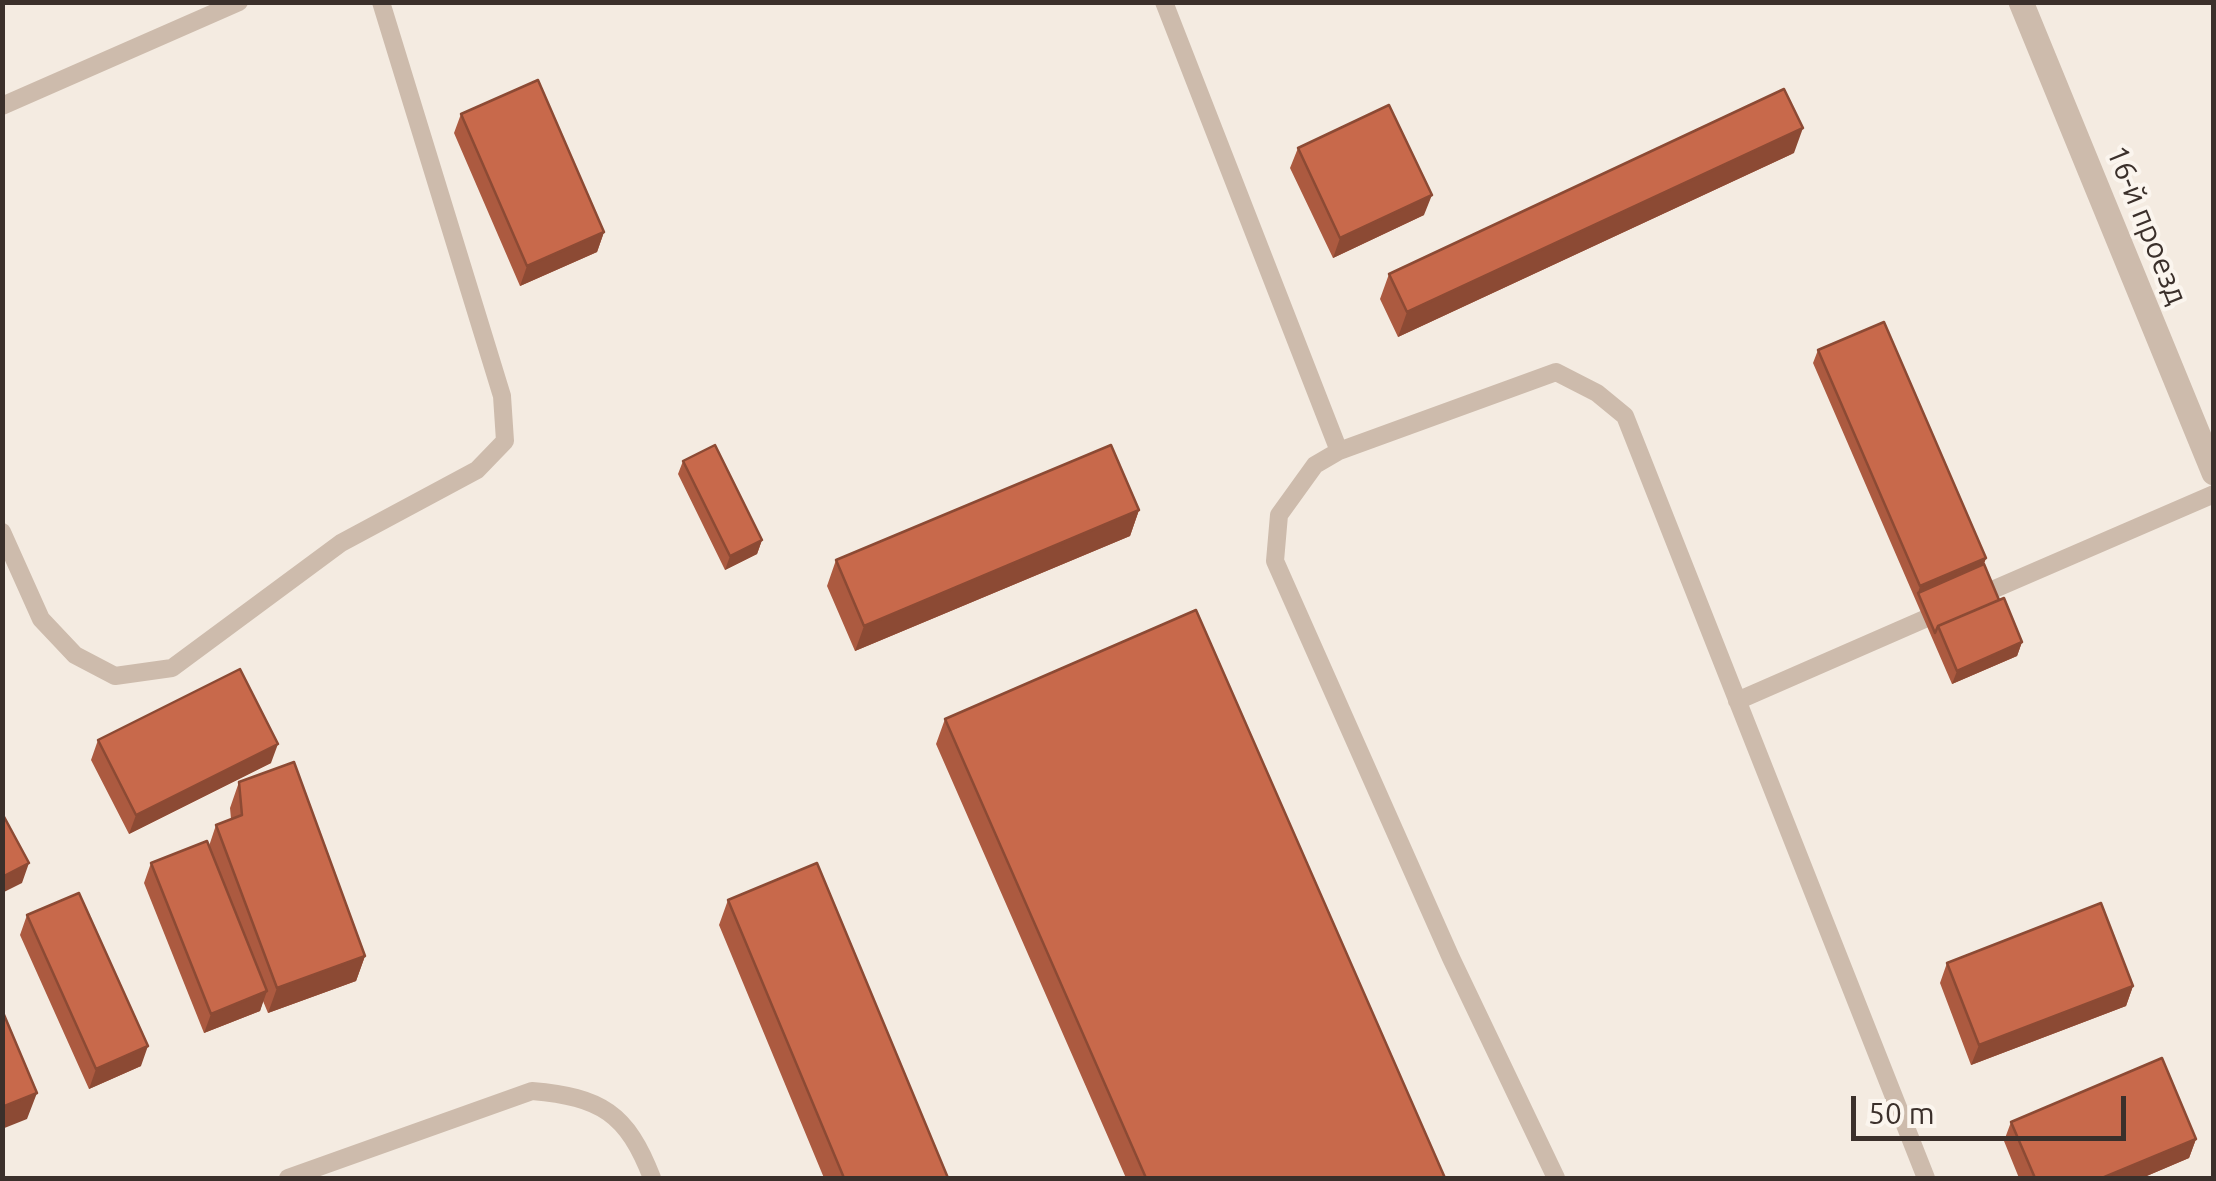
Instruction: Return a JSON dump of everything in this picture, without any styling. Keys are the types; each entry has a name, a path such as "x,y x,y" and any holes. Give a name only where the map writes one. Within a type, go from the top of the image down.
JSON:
{"street":[{"name":"16-й проезд","path":"2021,2 2214,473"}],"lane":[{"path":"2,106 239,2"},
{"path":"2,532 42,619 75,656 116,676 172,668 341,542 476,470 506,442 502,396 381,2"},
{"path":"1164,2 1339,451"},
{"path":"1556,1178 1451,958 1275,561 1279,515 1316,465 1339,451 1556,372 1597,393 1625,416 1926,1178"},
{"path":"1737,700 2214,494"},
{"path":"288,1178 532,1091 570,1094 618,1116 642,1152 652,1178"}],"building":[{"path":"538,80 604,232 527,266 461,114"},
{"path":"1784,89 1803,128 1407,312 1389,274"},
{"path":"1389,105 1432,195 1340,238 1298,148"},
{"path":"1884,322 1986,558 1920,586 1818,350"},
{"path":"715,445 762,540 730,556 683,461"},
{"path":"1111,445 1139,510 864,626 836,560"},
{"path":"1984,564 1999,600 1938,626 1935,633 1918,593"},
{"path":"2004,598 2022,642 1957,671 1938,626"},
{"path":"1196,610 1445,1178 1146,1178 945,719"},
{"path":"240,669 278,744 136,815 98,740"},
{"path":"294,762 365,956 277,988 216,825 242,815 239,782"},
{"path":"2,813 29,863 2,877"},
{"path":"207,841 267,991 211,1014 151,863"},
{"path":"817,863 948,1178 844,1178 728,900"},
{"path":"79,893 148,1046 96,1069 27,915"},
{"path":"2101,903 2133,986 1979,1045 1947,963"},
{"path":"2,1010 37,1093 2,1107"},
{"path":"2162,1058 2196,1139 2102,1178 2035,1178 2011,1122"}]}
